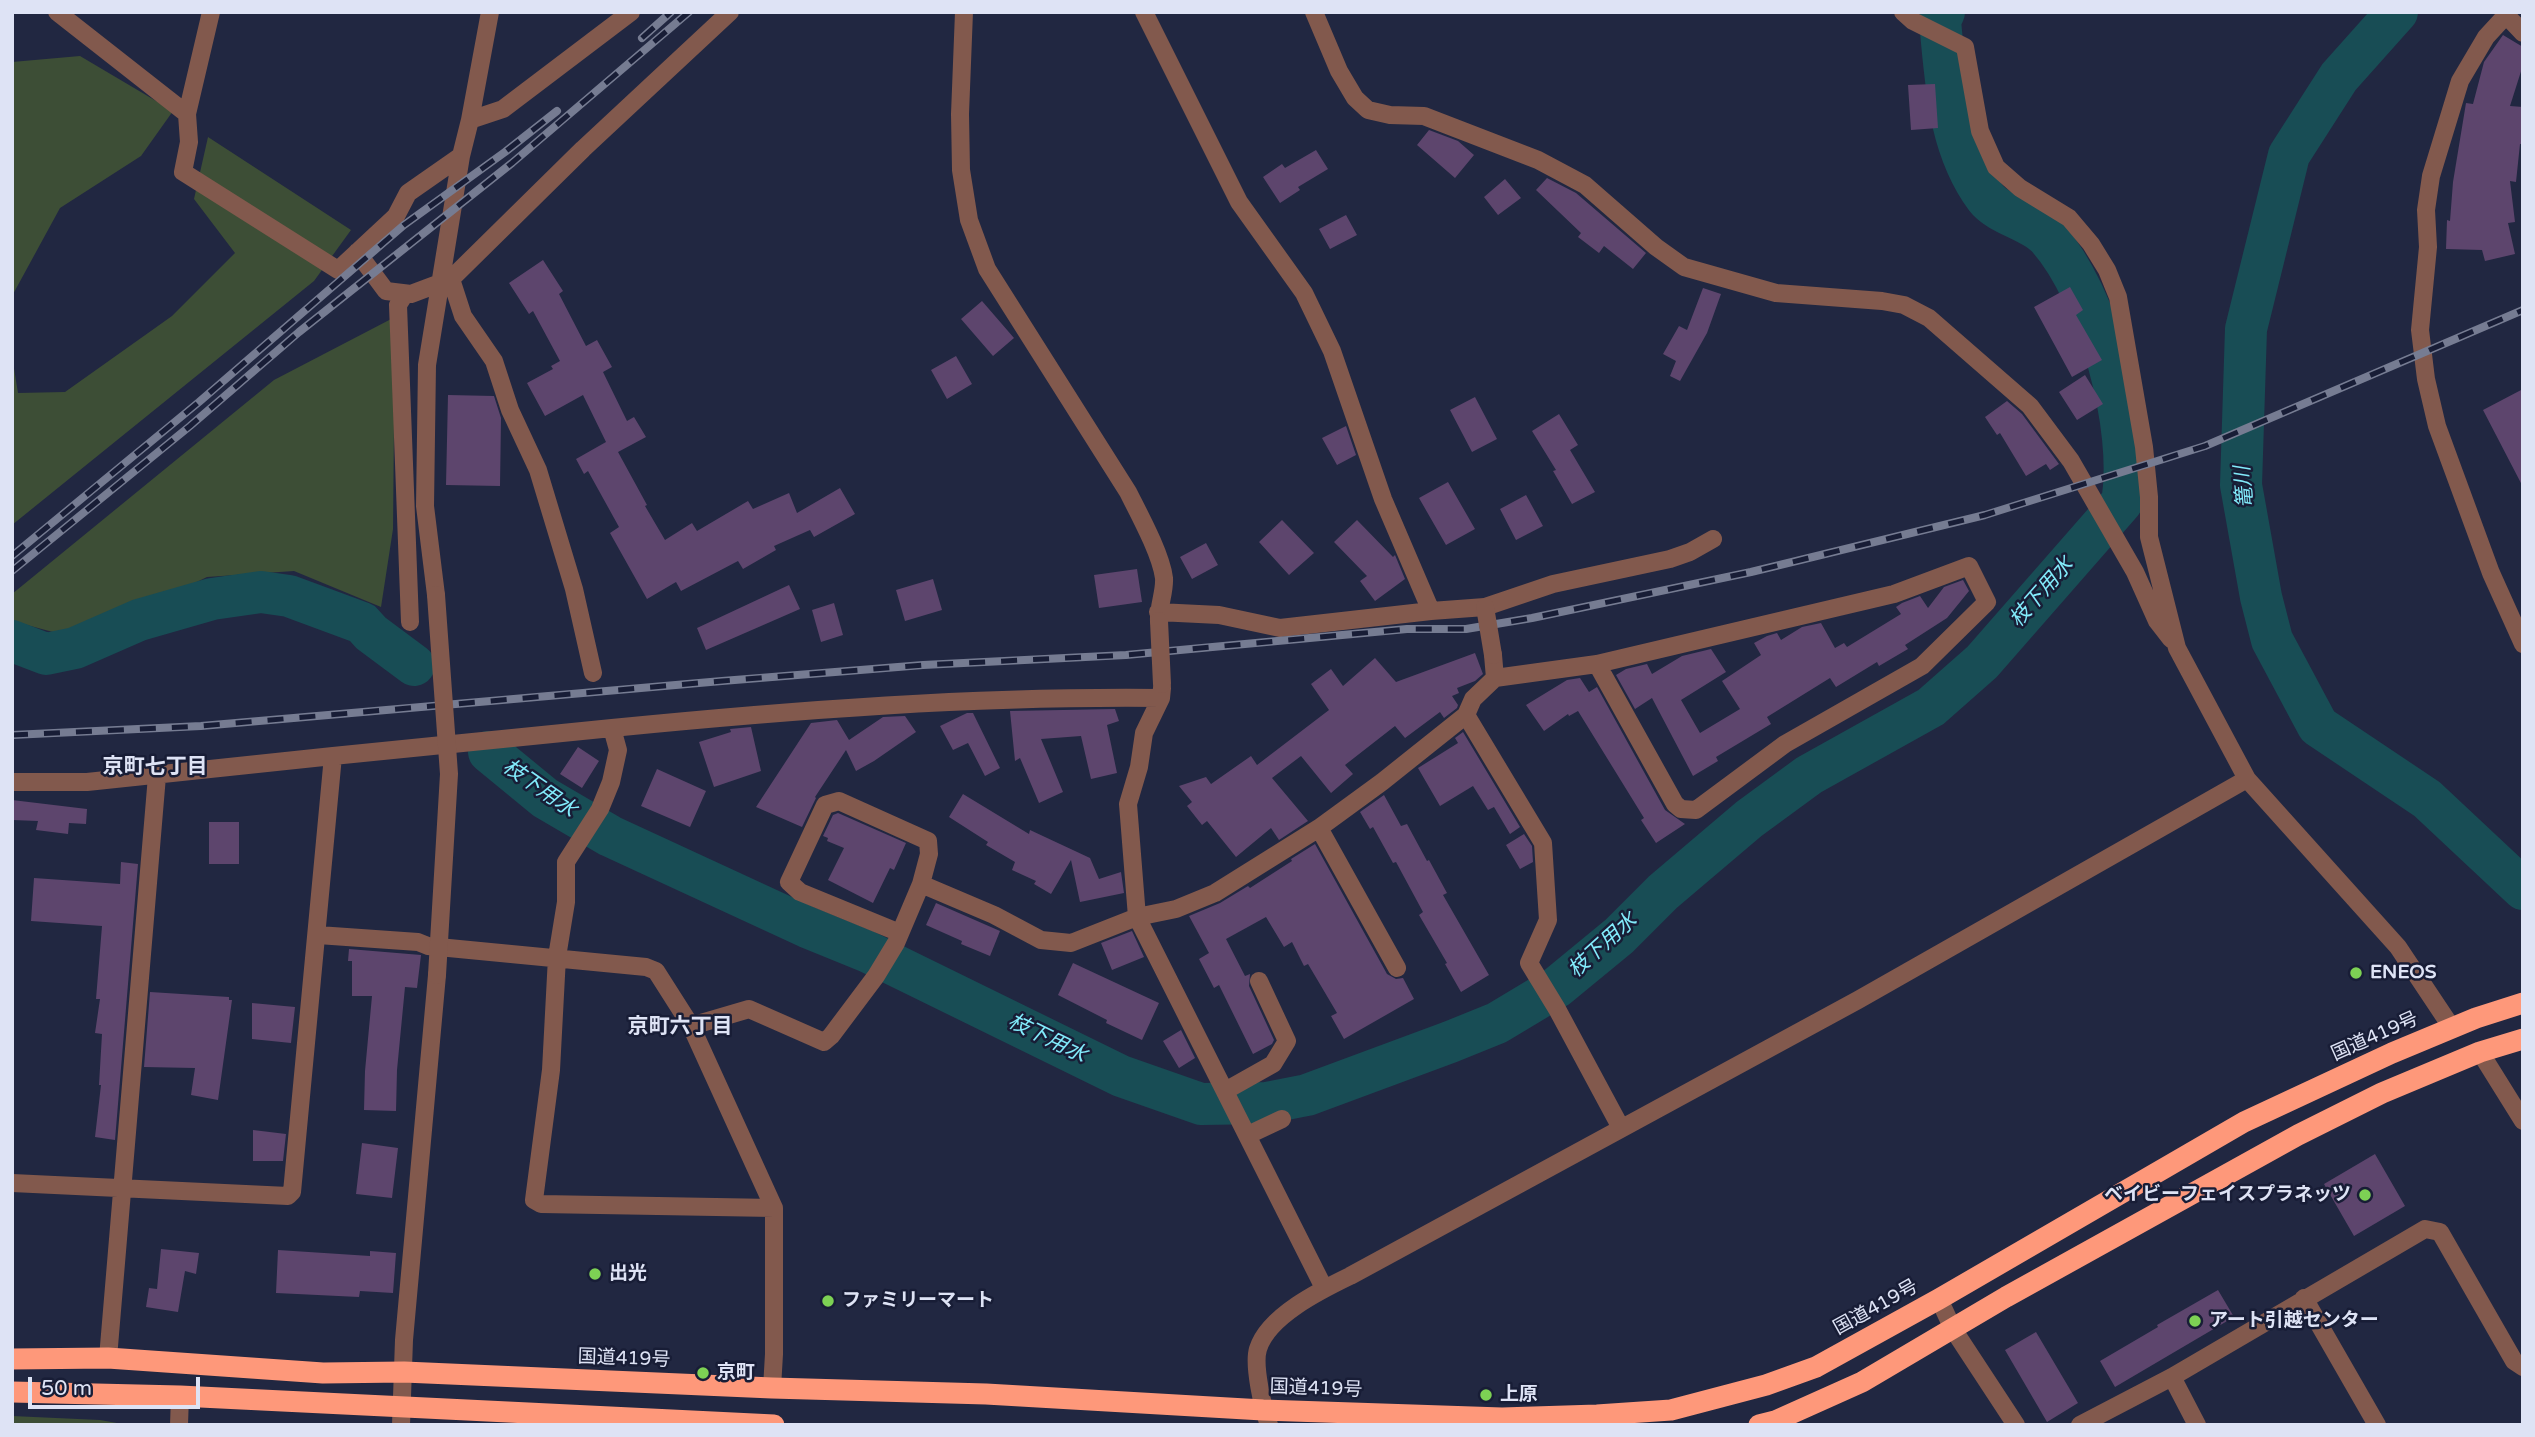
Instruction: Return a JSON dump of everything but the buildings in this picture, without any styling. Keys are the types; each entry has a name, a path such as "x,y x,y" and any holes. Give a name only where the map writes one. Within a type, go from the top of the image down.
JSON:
{"highway":[{"name":"国道419号","path":"12,1359 108,1359 323,1373 404,1373 986,1394 1266,1417 1502,1418 1671,1410 1766,1385 1816,1367 2244,1122 2346,1073 2476,1018 2523,1003"},
{"path":"1759,1425 1775,1421 1862,1382 2298,1135 2382,1093 2480,1052 2513,1042"},
{"path":"12,1392 180,1396 401,1416 775,1425"}],"street":[{"path":"57,12 187,114"},
{"path":"211,12 187,114 189,142 183,172 338,270 396,216 408,193 461,156"},
{"path":"401,1416 404,1339 437,975 449,774 436,595 425,506 427,365 446,280 461,156 490,12"},
{"path":"470,120 503,109 631,12"},
{"path":"357,252 386,291 411,295 446,280 730,12"},
{"path":"964,12 961,170 969,220 987,269 1128,492 1148,531 1164,578 1159,617 1161,691 1144,733 1139,767 1128,804 1137,917 1324,1288"},
{"path":"1144,12 1239,202 1304,293 1332,351 1383,499 1432,611"},
{"path":"1314,12 1339,71 1355,98 1368,110 1424,116 1538,160 1585,185 1684,268 1776,293 1904,305 1929,318 2030,406 2071,461 2135,572 2157,621 2177,648 2247,779 2398,947 2452,1028"},
{"path":"2523,33 2508,14 2486,37 2460,81 2431,176 2426,210 2428,247 2420,330 2426,379 2437,426 2491,573 2523,644"},
{"path":"1908,17 1965,47 1980,131 1996,167 2020,188 2069,218 2107,270 2118,297 2144,446 2149,497 2149,537 2177,648"},
{"path":"446,280 463,316 494,361 510,410 538,470 574,589 593,673"},
{"path":"405,294 398,305 410,622"},
{"path":"1159,617 1219,615 1280,628 1485,607 1553,584 1670,559 1713,539"},
{"path":"921,884 994,915 1041,940 1071,943 1137,917 1177,909 1215,893 1319,828 1466,715 1473,699 1495,678 1597,664 1894,594 1969,566 1987,602 1922,666 1785,744 1696,810 1681,809 1675,804 1597,664"},
{"path":"1485,607 1495,678"},
{"path":"12,782 87,782 157,776 612,728 871,705 1097,697 1161,691"},
{"path":"1466,715 1543,843 1548,920 1529,963 1621,1128"},
{"path":"612,728 618,750 611,782 600,809 566,862 566,902 557,957 551,1070 534,1200 541,1204 774,1208"},
{"path":"12,1183 288,1196 292,1192 333,756"},
{"path":"108,1359 157,776"},
{"path":"1266,1417 1257,1352 1266,1332 1294,1308 1324,1288 1858,1000 2247,779"},
{"path":"691,1026 749,1009 824,1042 876,976 898,938 921,884 929,854 928,841 839,801 825,805 789,883 800,892 898,938"},
{"path":"1319,828 1396,968"},
{"path":"318,935 418,942 428,946 557,957 646,967 656,971 691,1026 774,1208 772,1388"},
{"path":"1225,1091 1273,1064 1287,1041 1259,981"},
{"path":"2480,1052 2523,1121"},
{"path":"1246,1132 1282,1119"},
{"path":"2080,1425 2172,1377 2425,1229 2440,1232 2514,1361 2523,1367"},
{"path":"2304,1298 2377,1425"},
{"path":"1939,1299 1953,1329 2015,1425"},
{"path":"2172,1377 2197,1425"},
{"path":"179,1425 180,1396"}],"green space":[{"path":"80,56 173,111 141,156 60,208 12,296 12,62"},
{"path":"208,137 351,230 314,281 12,525 12,356 18,393 65,392 172,316 235,253 194,199"},
{"path":"395,317 393,529 381,607 294,571 207,577 79,639 12,621 12,594 274,380"},
{"path":"12,1416 100,1420 128,1425 12,1425"}],"waterway":[{"name":"枝下用水","path":"489,752 545,798 610,836 807,927 866,951 1121,1076 1201,1104 1266,1103 1307,1095 1497,1023 1557,987 1619,936 1663,892 1749,819 1809,775 1931,707 1982,662 2122,502 2125,472 2123,438 2109,364 2097,327 2066,263 2048,238 2034,227 1992,204 1973,178 1956,135 1951,113 1940,21 1944,12"},
{"name":"篭川","path":"2397,12 2339,77 2289,155 2246,329 2241,485 2261,597 2272,640 2318,726 2427,799 2523,889"},
{"name":"枝下用水","path":"12,641 46,654 75,648 139,620 212,599 261,592 289,596 362,623 371,633 414,665"}],"railway":[{"path":"642,38 671,12"},
{"path":"12,571 190,426 299,332 512,163 689,12"},
{"path":"12,556 199,402 404,225 557,111"},
{"path":"12,735 201,726 923,665 1126,655 1407,629 1466,629 1532,618 1751,572 1985,515 2205,446 2523,310"}],"place":[{"name":"ENEOS","path":"2356,973"},
{"name":"ベイビーフェイスプラネッツ","path":"2365,1195"},
{"name":"出光","path":"595,1274"},
{"name":"ファミリーマート","path":"828,1301"},
{"name":"アート引越センター","path":"2195,1321"},
{"name":"京町","path":"703,1373"},
{"name":"上原","path":"1486,1395"}],"district":[{"name":"京町七丁目","path":"155,767"},
{"name":"京町六丁目","path":"680,1027"}]}
